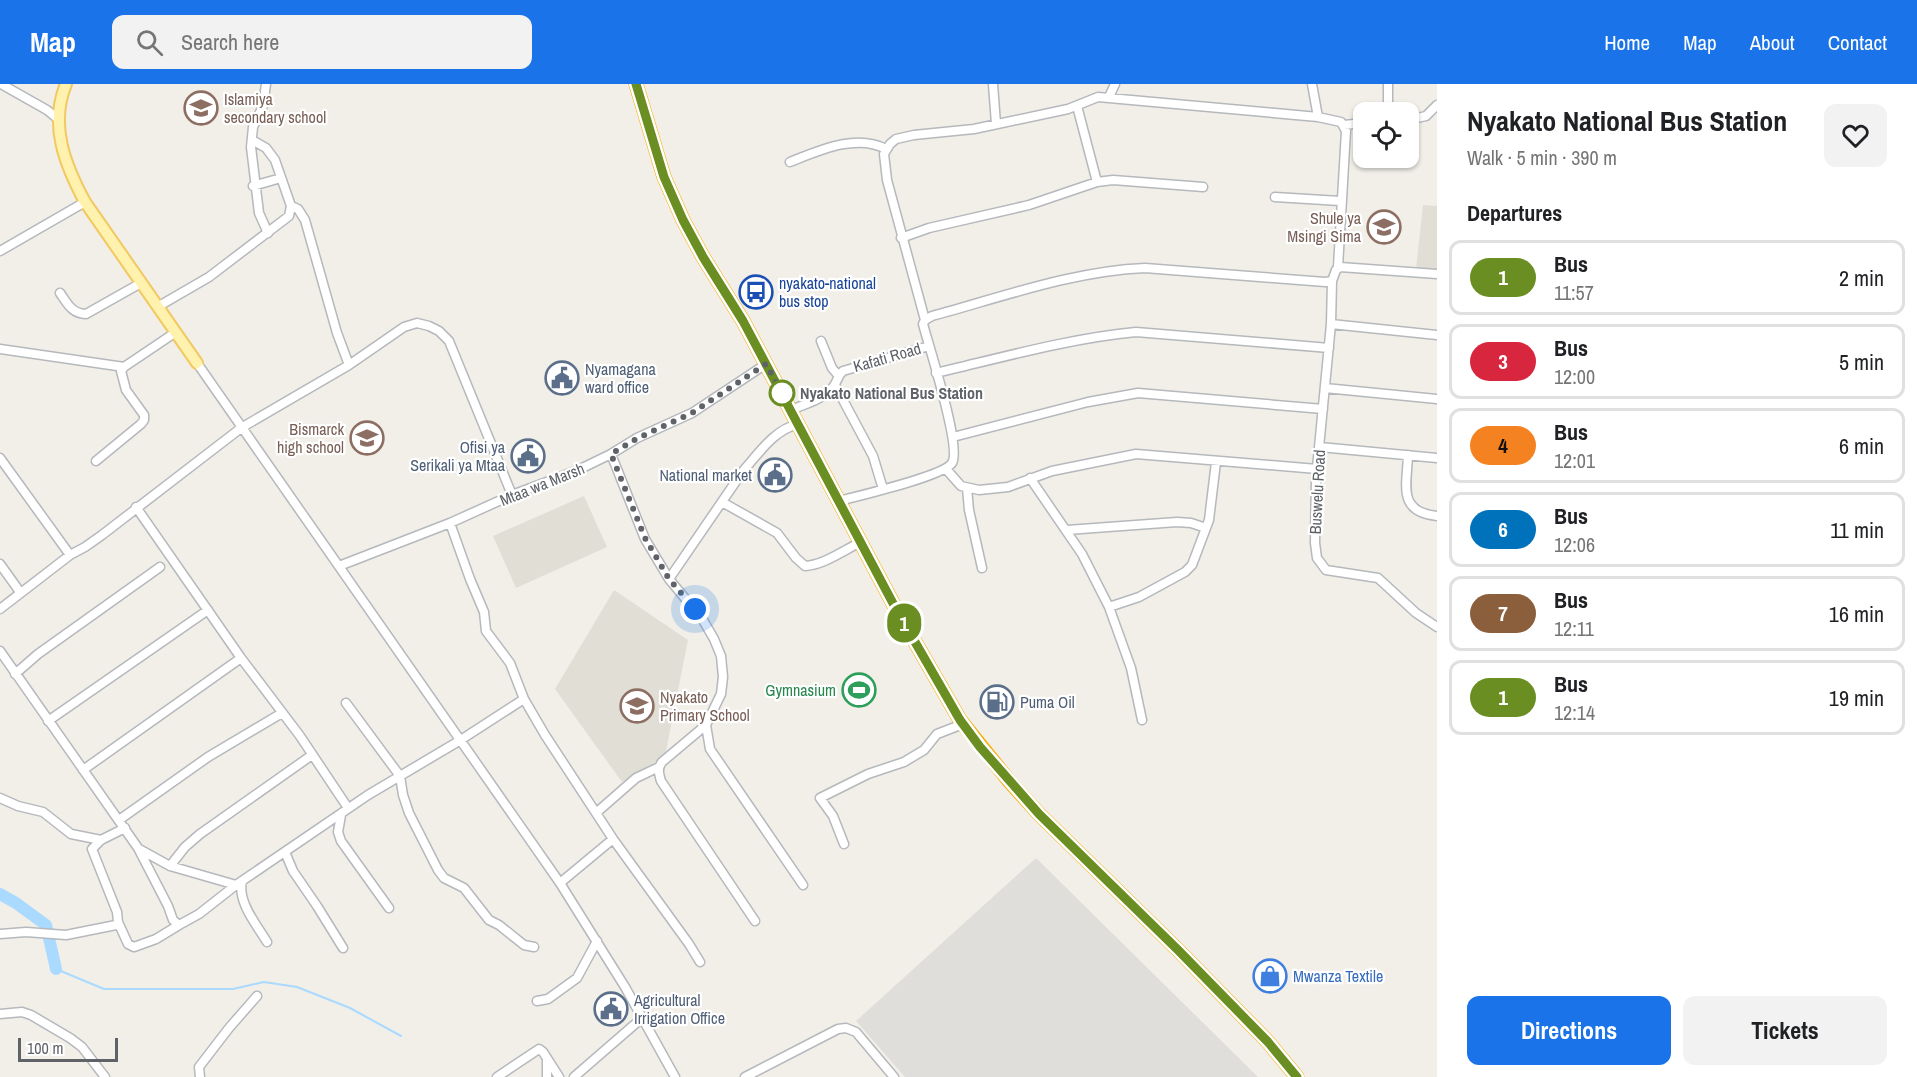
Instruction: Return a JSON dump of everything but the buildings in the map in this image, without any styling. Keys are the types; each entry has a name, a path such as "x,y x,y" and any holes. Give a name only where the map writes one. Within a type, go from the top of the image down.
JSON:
{"highway":[{"path":"636,84 664,177 683,220 743,321 928,665 963,724 1039,814 1178,950 1268,1042 1298,1077"}],"main road":[{"path":"66,84 58,119 63,153 84,202 197,363"}],"street":[{"path":"1,84 47,110 58,119"},
{"path":"266,84 262,106 253,127 252,140 254,186 261,221 268,233"},
{"path":"993,84 996,124"},
{"path":"1109,97 1115,84"},
{"path":"1312,84 1318,117"},
{"path":"1388,84 1388,102"},
{"path":"839,501 946,469 952,465 955,458 954,437 887,180 884,161 886,149 896,139 974,129 1068,109 1090,99 1109,97 1318,117 1337,120 1344,125 1353,124"},
{"path":"1419,118 1426,116 1437,105"},
{"path":"1077,106 1097,182"},
{"path":"925,320 1019,292 1098,272 1120,269 1145,268 1332,281 1338,267 1340,201 1346,138 1344,125"},
{"path":"159,306 209,277 289,216 291,206 280,172 270,153 252,140"},
{"path":"790,162 834,145 873,144 886,149"},
{"path":"254,186 281,178"},
{"path":"901,238 929,228 1029,205 1097,182 1113,180 1203,187"},
{"path":"1275,197 1340,201"},
{"path":"0,251 84,202"},
{"path":"291,206 297,209 305,220 337,333 349,365"},
{"path":"1338,267 1437,274"},
{"name":"Buswelu Road","path":"1332,281 1331,324 1317,469 1315,543 1317,558 1326,570 1332,572 1378,578 1416,613 1437,627"},
{"path":"60,293 72,310 78,314 86,314 141,283"},
{"path":"0,609 242,428 349,365 404,327 417,323 440,332 448,341 512,495"},
{"path":"1331,324 1437,335"},
{"path":"96,460 144,420 144,415 123,384 121,371 176,332"},
{"path":"936,373 1046,348 1136,332 1329,348"},
{"path":"821,341 832,368 838,375"},
{"name":"Kafati Road","path":"791,410 826,394 835,385 838,375 850,367 929,346"},
{"path":"0,349 124,367"},
{"path":"197,363 560,883 597,941 675,1077"},
{"name":"Mtaa wa Marsh","path":"339,566 576,471 692,413 766,364"},
{"path":"835,385 873,456 883,489"},
{"path":"1325,388 1437,399"},
{"path":"954,437 1088,402 1138,393 1323,409"},
{"path":"669,579 743,471 779,431 798,424"},
{"path":"1320,447 1437,458"},
{"path":"611,454 638,523 669,579 703,620 721,656 723,677 721,694 706,726 706,738 714,757 803,885"},
{"path":"946,469 961,486 993,490 1052,471 1136,454 1317,469"},
{"path":"1408,455 1406,498 1410,506 1416,510 1437,516"},
{"path":"0,458 70,555"},
{"path":"1109,607 1139,597 1185,572 1197,556 1212,508 1216,462"},
{"path":"1030,478 1082,554 1109,607 1131,668 1142,720"},
{"path":"967,488 969,510 982,568"},
{"path":"722,502 777,533 805,566 829,558 861,542"},
{"path":"136,507 348,808"},
{"path":"1066,530 1177,522 1191,523 1206,528"},
{"path":"450,523 484,612 486,631 510,663 524,699 613,839 700,962"},
{"path":"0,564 20,592"},
{"path":"15,674 38,654 160,567"},
{"path":"48,721 208,610"},
{"path":"0,651 138,848 151,870 173,920 179,924"},
{"path":"83,770 241,658"},
{"path":"282,713 208,757 93,846 93,853 128,944 134,947 156,939 199,914 239,883 348,808 524,699"},
{"path":"346,703 400,776 403,795 410,813 444,878 464,888 489,920 524,945 534,947"},
{"path":"844,844 833,816 820,798 868,774 910,759 924,750 937,734 963,724"},
{"path":"597,813 636,778 659,767 706,726"},
{"path":"170,866 185,846 200,834 312,755"},
{"path":"659,767 661,781 755,921"},
{"path":"0,798 18,806 42,812 71,834 101,840"},
{"path":"341,815 338,832 341,841 389,908"},
{"path":"560,883 613,839"},
{"path":"138,848 170,866 239,883"},
{"path":"285,852 290,867 343,948"},
{"path":"239,883 243,901 267,942"},
{"path":"0,934 26,932 57,935 112,927 118,922"},
{"path":"537,1001 548,999 577,978 597,941"},
{"path":"200,1077 199,1067 257,996"},
{"path":"0,1014 22,1012 31,1015 70,1038 82,1047 105,1077"},
{"path":"574,1077 642,1018"},
{"path":"745,1077 838,1029 846,1028 856,1032 894,1077"},
{"path":"497,1077 538,1049 543,1052 559,1077"},
{"path":"547,1060 547,1077"}],"shaded area":[{"path":"1423,205 1437,206 1437,271 1416,269"},
{"path":"584,496 607,547 516,588 493,536"},
{"path":"614,590 688,640 665,756 622,782 555,689"},
{"path":"1036,858 1258,1077 905,1077 856,1021"}],"waterway":[{"path":"0,894 46,925 56,969"},
{"path":"56,969 104,989 233,989 264,982 297,987 350,1008 401,1036"}],"bus line":[{"name":"1","path":"636,84 664,177 683,220 743,321 896,609 960,720 980,747 1039,814 1178,950 1268,1042 1297,1077"}],"place":[{"name":"Islamiya secondary school","path":"201,108"},
{"name":"Shule ya Msingi Sima","path":"1384,227"},
{"name":"nyakato-national bus stop","path":"756,292"},
{"name":"Nyamagana ward office","path":"562,378"},
{"name":"Nyakato National Bus Station","path":"782,393"},
{"name":"Bismarck high school","path":"367,438"},
{"name":"Ofisi ya Serikali ya Mtaa","path":"528,456"},
{"name":"National market","path":"775,475"},
{"name":"Gymnasium","path":"859,690"},
{"name":"Puma Oil","path":"997,702"},
{"name":"Nyakato Primary School","path":"637,706"},
{"name":"Mwanza Textile","path":"1270,976"},
{"name":"Agricultural Irrigation Office","path":"611,1009"}],"route":[{"path":"695,609 669,579 645,538 611,454 638,438 692,413 766,364 782,393"}]}
